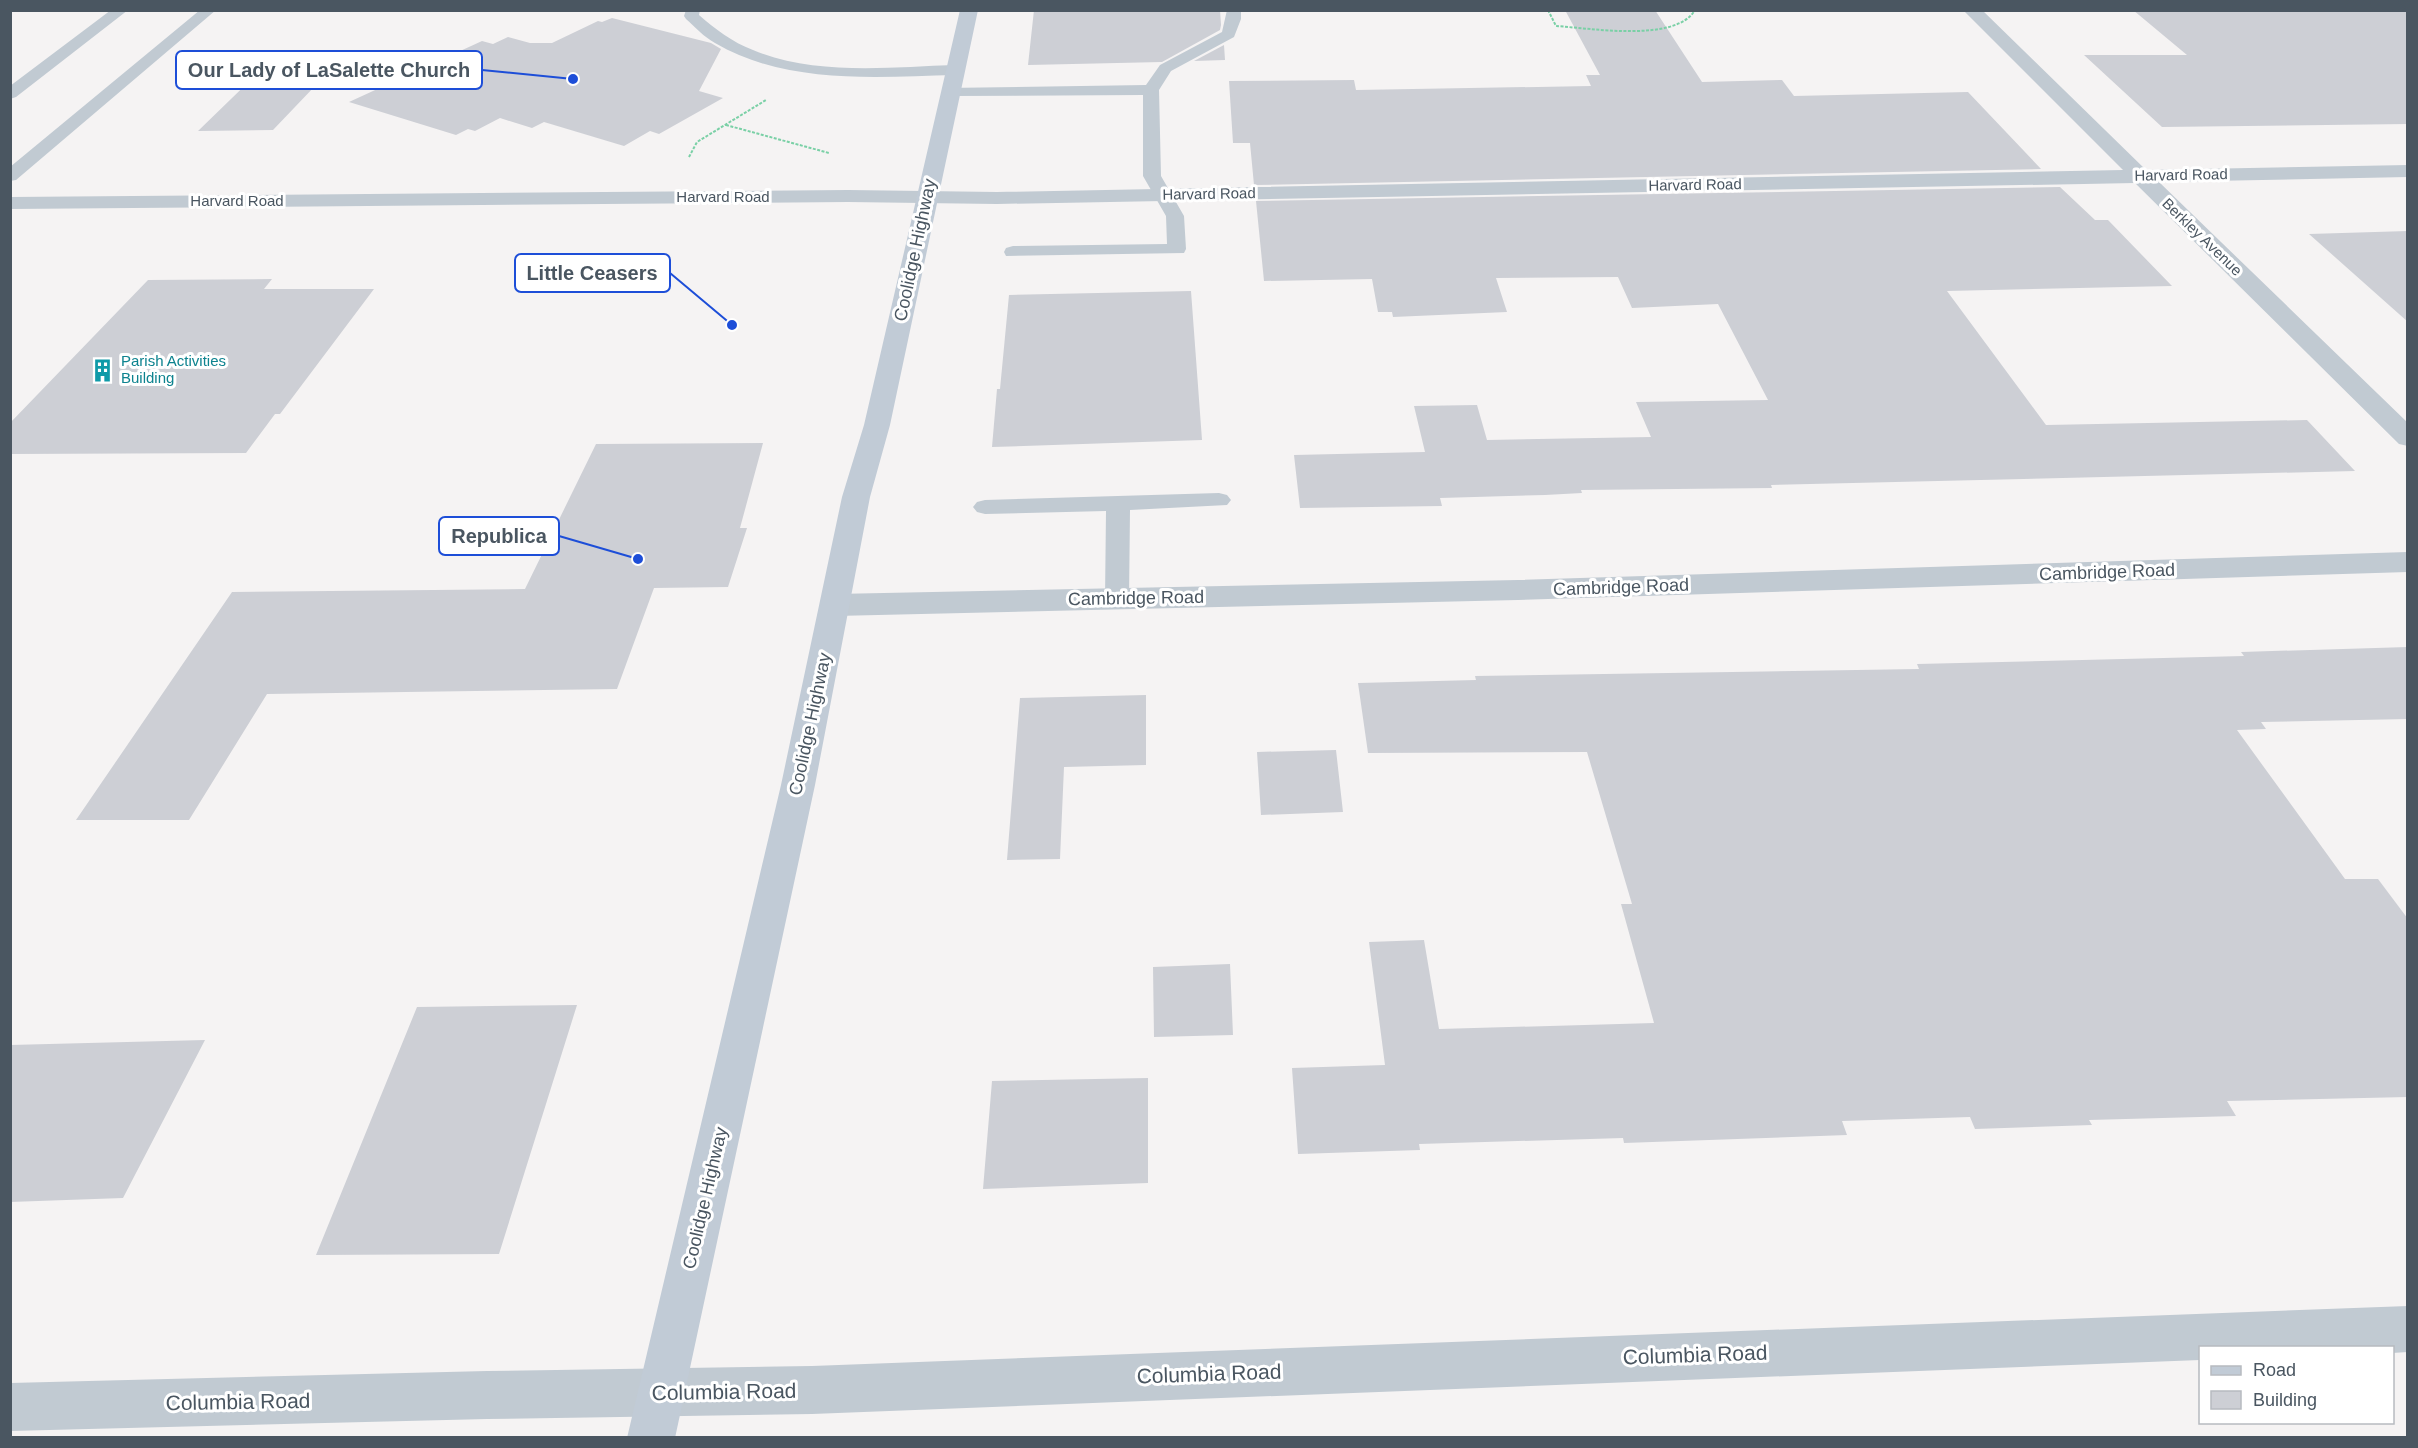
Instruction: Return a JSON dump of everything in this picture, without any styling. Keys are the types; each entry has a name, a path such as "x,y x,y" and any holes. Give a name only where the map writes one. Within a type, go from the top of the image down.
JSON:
{"main road":[{"name":"Coolidge Highway","path":"651,1437 795,796 856,497 877,425 969,10"}],"street":[{"name":"Berkley Avenue","path":"1971,10 2408,438"},
{"name":"Harvard Road","path":"10,203 1163,195 2408,171"},
{"name":"Cambridge Road","path":"835,605 1518,590 2408,562"},
{"name":"Columbia Road","path":"10,1407 488,1395 822,1390 1995,1343 2408,1329"}],"lane":[{"path":"10,94 122,10"},
{"path":"10,176 209,10"},
{"path":"693,10 691,16 705,30 748,54 788,65 848,70 955,70"},
{"path":"1013,252 1177,249 1175,216 1152,176 1150,90 1165,68 1228,34 1234,19 1234,10"},
{"path":"951,91 1150,90"},
{"path":"985,507 1219,500"},
{"path":"1117,599 1118,502"}],"path":[{"path":"1548,10 1556,26 1639,29 1679,25 1691,18 1695,10"},
{"path":"687,161 697,142 818,68"},
{"path":"726,125 838,156"}],"building":[{"path":"1034,10 1220,10 1221,25 1220,30 1162,62 1028,65"},
{"path":"1565,10 1655,10 1702,82 1782,80 1794,96 1968,92 2041,169 1254,185 1250,143 1233,143 1229,81 1354,80 1356,90 1591,86 1586,75 1600,75"},
{"path":"2133,10 2408,10 2408,124 2162,127 2084,55 2187,55"},
{"path":"612,18 711,43 721,49 699,91 723,98 659,134 650,131 624,146 544,122 532,128 500,118 475,131 468,129 456,135 349,102 482,41 493,44 508,37 530,43 552,43 598,21 602,22"},
{"path":"1224,45 1225,60 1194,61"},
{"path":"337,63 273,130 198,131 267,64"},
{"path":"2060,187 2095,220 2108,220 2172,286 1947,291 2046,425 2307,420 2355,471 1771,485 1772,488 1581,490 1582,493 1440,498 1442,506 1300,508 1294,455 1425,452 1414,406 1477,405 1487,440 1651,437 1636,402 1768,400 1718,304 1632,308 1618,277 1496,278 1507,312 1393,317 1392,312 1378,312 1372,279 1264,281 1256,201"},
{"path":"2408,231 2408,322 2309,234"},
{"name":"Parish Activities Building","path":"272,279 264,289 374,289 280,414 275,414 246,453 10,454 10,423 148,280"},
{"path":"1191,291 1202,440 992,447 1009,295"},
{"path":"763,443 740,528 747,528 728,587 654,588 617,689 267,694 189,820 76,820 232,592 525,589 596,444"},
{"path":"2408,647 2408,719 2261,722 2266,729 2237,730 2345,879 2378,879 2408,919 2408,1097 2227,1101 2236,1116 2089,1120 2092,1125 1975,1129 1970,1117 1842,1121 1847,1135 1624,1143 1623,1138 1419,1144 1420,1150 1298,1154 1292,1068 1385,1065 1369,942 1424,940 1439,1029 1654,1023 1621,904 1632,904 1587,752 1368,753 1358,683 1476,680 1475,676 1919,669 1917,664 2244,656 2241,652"},
{"path":"1146,695 1146,765 1064,767 1060,859 1007,860 1020,698"},
{"path":"1336,750 1343,812 1261,815 1257,752"},
{"path":"1230,964 1233,1035 1154,1037 1153,967"},
{"path":"577,1005 499,1254 316,1255 417,1007"},
{"path":"205,1040 123,1198 10,1202 10,1045"},
{"path":"1148,1078 1148,1183 983,1189 992,1081"}],"place":[{"name":"Our Lady of LaSalette Church","path":"573,79"},
{"name":"Little Ceasers","path":"732,325"},
{"name":"Parish Activities Building","path":"103,370"},
{"name":"Republica","path":"638,559"}]}
